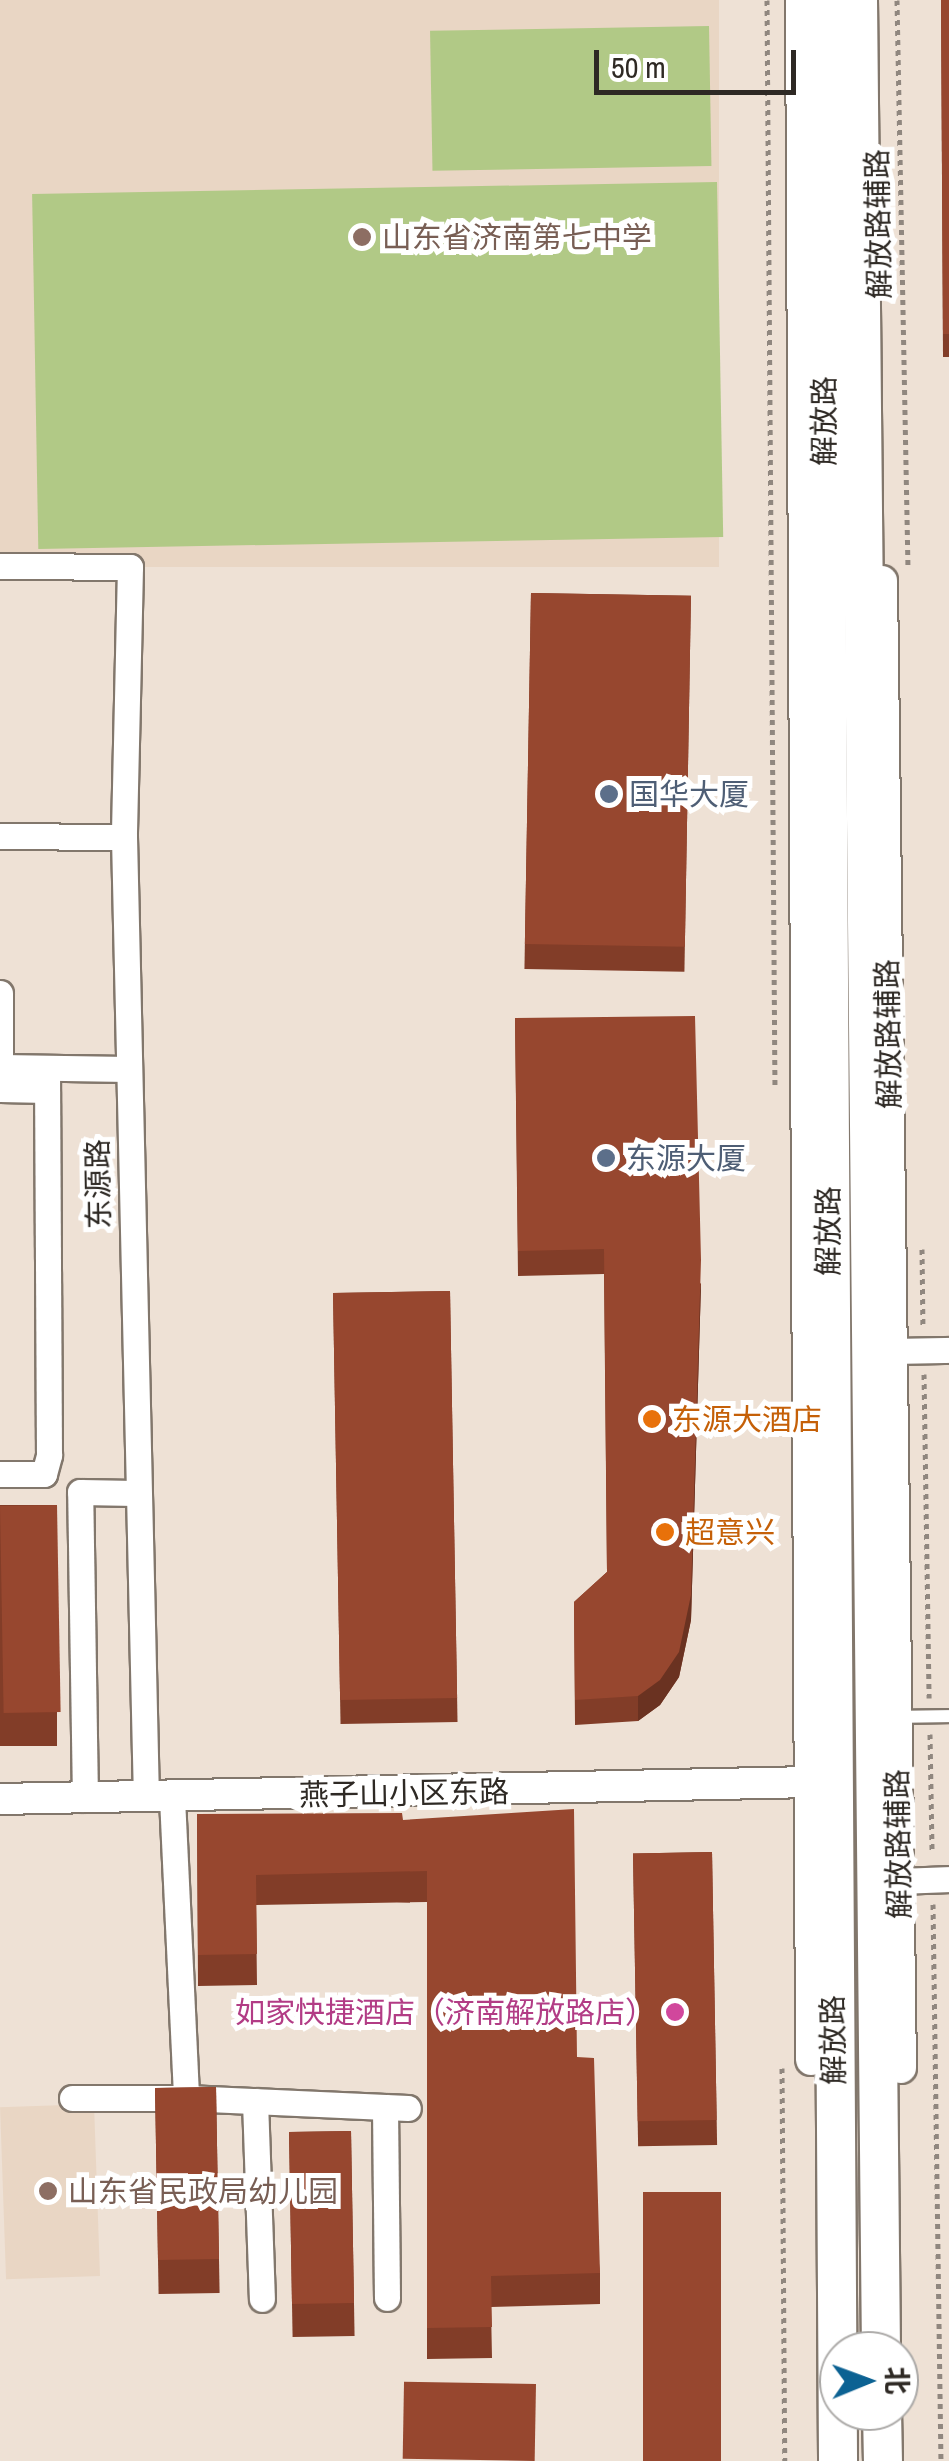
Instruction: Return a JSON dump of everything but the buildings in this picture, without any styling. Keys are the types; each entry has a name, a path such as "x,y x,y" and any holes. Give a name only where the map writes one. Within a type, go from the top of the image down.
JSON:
{"main road":[{"name":"解放路","path":"823,0 838,2461"},
{"name":"解放路","path":"858,0 881,2331"},
{"path":"811,2060 834,2096"},
{"path":"877,2098 901,2068"},
{"path":"882,2431 883,2461"}],"street":[{"path":"801,0 811,2060"},
{"name":"解放路辅路","path":"876,0 901,2068"},
{"name":"东源路","path":"0,566 130,567 124,837 136,1494 186,2098"},
{"path":"0,836 124,837"},
{"path":"0,993 0,1067 47,1079"},
{"path":"0,1089 128,1069"},
{"path":"0,1474 44,1474 50,1455 47,1079"},
{"path":"891,1351 949,1350"},
{"path":"85,1799 80,1492 136,1494"},
{"name":"燕子山小区东路","path":"0,1800 809,1782"},
{"path":"898,1881 949,1879"},
{"path":"72,2098 186,2098 396,2107 388,2298"},
{"path":"255,2101 262,2299"}],"lane":[{"path":"896,1717 949,1716"}],"shaded area":[{"name":"山东省济南第七中学","path":"0,0 719,0 719,567 0,567"},
{"name":"山东省民政局幼儿园","path":"94,2104 100,2276 6,2279 0,2107"}],"green space":[{"path":"709,26 711,166 432,171 430,31"},
{"name":"山东省济南第七中学","path":"717,182 723,537 38,549 32,194"}],"place":[{"name":"山东省济南第七中学","path":"362,237"},
{"name":"国华大厦","path":"609,794"},
{"name":"东源大厦","path":"606,1158"},
{"name":"东源大酒店","path":"652,1419"},
{"name":"超意兴","path":"665,1532"},
{"name":"如家快捷酒店（济南解放路店）","path":"675,2012"},
{"name":"山东省民政局幼儿园","path":"48,2191"}]}
